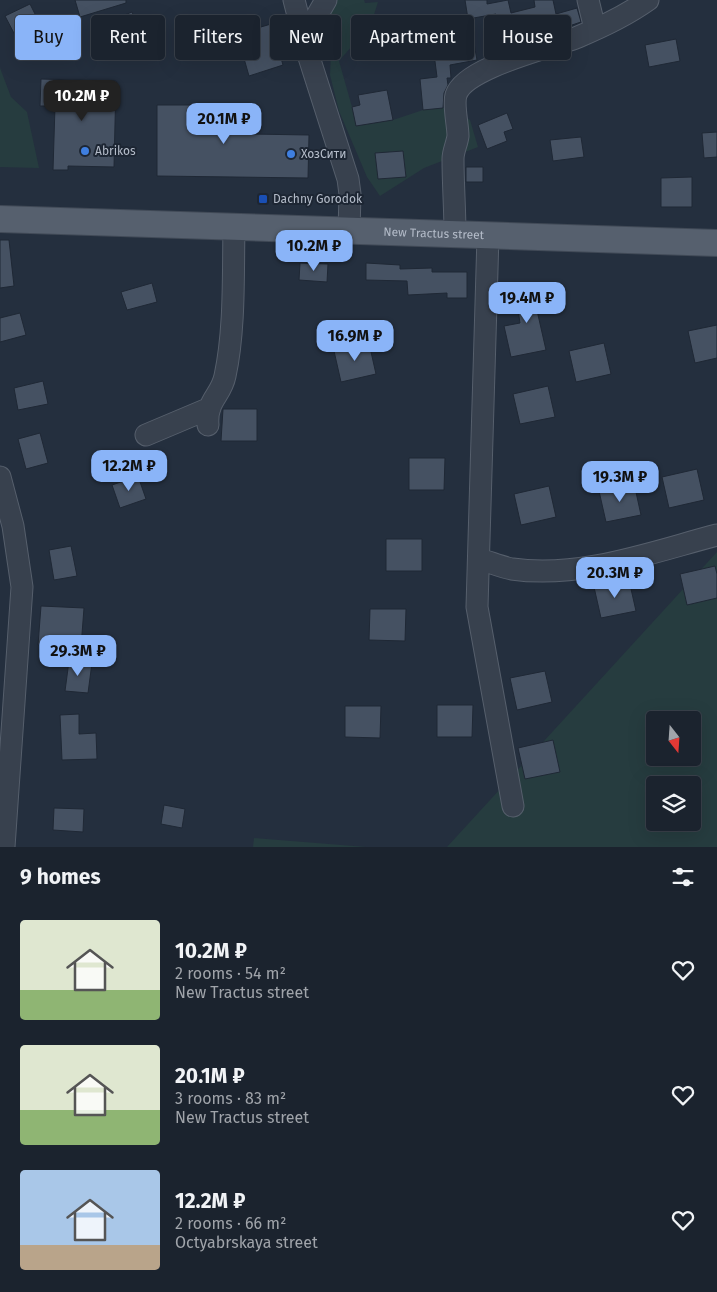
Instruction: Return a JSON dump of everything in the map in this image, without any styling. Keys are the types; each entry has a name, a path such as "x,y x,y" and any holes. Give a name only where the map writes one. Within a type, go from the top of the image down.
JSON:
{"main road":[{"name":"New Tractus street","path":"0,219 717,243"}],"street":[{"path":"294,0 298,15"},
{"path":"317,15 326,0"},
{"path":"588,0 595,29"},
{"path":"455,235 453,156 458,138 456,96 462,85 479,73 508,60 540,51 615,20 648,0"},
{"path":"310,60 348,179 350,194 349,231"},
{"path":"146,435 209,417 225,378 230,345 234,227"},
{"path":"488,236 477,607 513,806"},
{"path":"0,478 13,526 22,587 4,847"},
{"path":"479,559 510,568 545,571 575,569 717,535"}],"green space":[{"path":"333,0 364,0 365,3 378,2 374,15 351,15 351,47 341,59 341,15 327,15"},
{"path":"331,60 340,60 356,126 393,120 423,110 451,107 470,120 478,147 424,168 380,196 367,177 339,111 330,75"},
{"path":"0,68 11,97 27,112 39,168 0,167"},
{"path":"717,552 717,847 447,847"},
{"path":"254,838 366,847 253,847"}],"building":[{"path":"75,0 126,0 126,3 81,17"},
{"path":"465,0 487,0 487,4 508,0 511,13 535,7 534,0 553,0 556,14 577,8 581,22 571,25 571,15 496,14 474,18 474,15 467,15"},
{"path":"30,4 36,15 15,15 15,35 5,16"},
{"path":"270,24 270,60 282,60 283,65 249,76 244,60 260,60 260,27"},
{"path":"676,39 680,61 649,67 645,45"},
{"path":"474,44 477,60 450,65 451,78 447,78 448,85 444,93 443,108 423,110 420,79 437,77 435,60 474,60"},
{"path":"41,79 116,81 114,167 68,166 68,170 53,170 55,106 40,106"},
{"path":"387,90 393,120 356,126 352,107 360,105 358,95"},
{"path":"157,105 250,105 250,134 309,135 308,178 157,176"},
{"path":"507,113 513,129 504,132 507,141 487,149 478,125"},
{"path":"717,132 717,157 704,158 702,133"},
{"path":"581,137 584,157 553,161 550,140"},
{"path":"403,151 406,177 378,179 375,153"},
{"path":"466,167 483,167 483,182 466,182"},
{"path":"692,177 692,207 661,207 661,178"},
{"path":"0,240 9,240 14,286 0,288"},
{"path":"300,263 328,264 327,282 299,280"},
{"path":"366,263 400,265 400,269 432,268 432,272 467,272 467,298 447,298 447,293 408,295 407,281 366,280"},
{"path":"152,283 157,302 127,310 121,292"},
{"path":"541,287 544,305 536,306 546,350 511,357 504,326 520,323 515,291"},
{"path":"20,313 26,335 0,342 0,318"},
{"path":"717,325 717,358 695,363 688,331"},
{"path":"369,343 376,374 341,382 334,351"},
{"path":"604,343 611,374 576,382 569,351"},
{"path":"43,381 48,404 18,410 14,388"},
{"path":"548,386 555,417 520,424 513,394"},
{"path":"223,409 257,409 257,441 221,441"},
{"path":"40,433 48,463 26,469 18,439"},
{"path":"409,458 445,458 444,490 409,490"},
{"path":"697,469 704,500 669,508 662,477"},
{"path":"138,476 146,499 120,508 112,485"},
{"path":"634,483 641,515 606,522 599,491"},
{"path":"549,486 556,517 521,525 514,494"},
{"path":"386,539 422,539 422,571 386,571"},
{"path":"71,546 77,576 54,580 49,550"},
{"path":"715,566 717,598 687,605 680,574"},
{"path":"629,580 636,611 601,618 594,587"},
{"path":"41,606 84,608 81,647 38,645"},
{"path":"370,609 406,609 405,641 369,640"},
{"path":"69,661 92,663 88,693 65,691"},
{"path":"545,671 552,702 517,710 510,678"},
{"path":"437,705 473,705 472,737 437,737"},
{"path":"345,706 381,706 380,738 345,737"},
{"path":"79,714 79,734 96,733 97,759 62,760 60,715"},
{"path":"553,740 560,772 525,779 518,748"},
{"path":"164,805 185,809 182,828 161,824"},
{"path":"54,808 84,809 83,832 53,830"}],"place":[{"name":"Abrikos","path":"85,151"},
{"name":"ХозСити","path":"291,154"},
{"name":"Dachny Gorodok","path":"263,199"}]}
